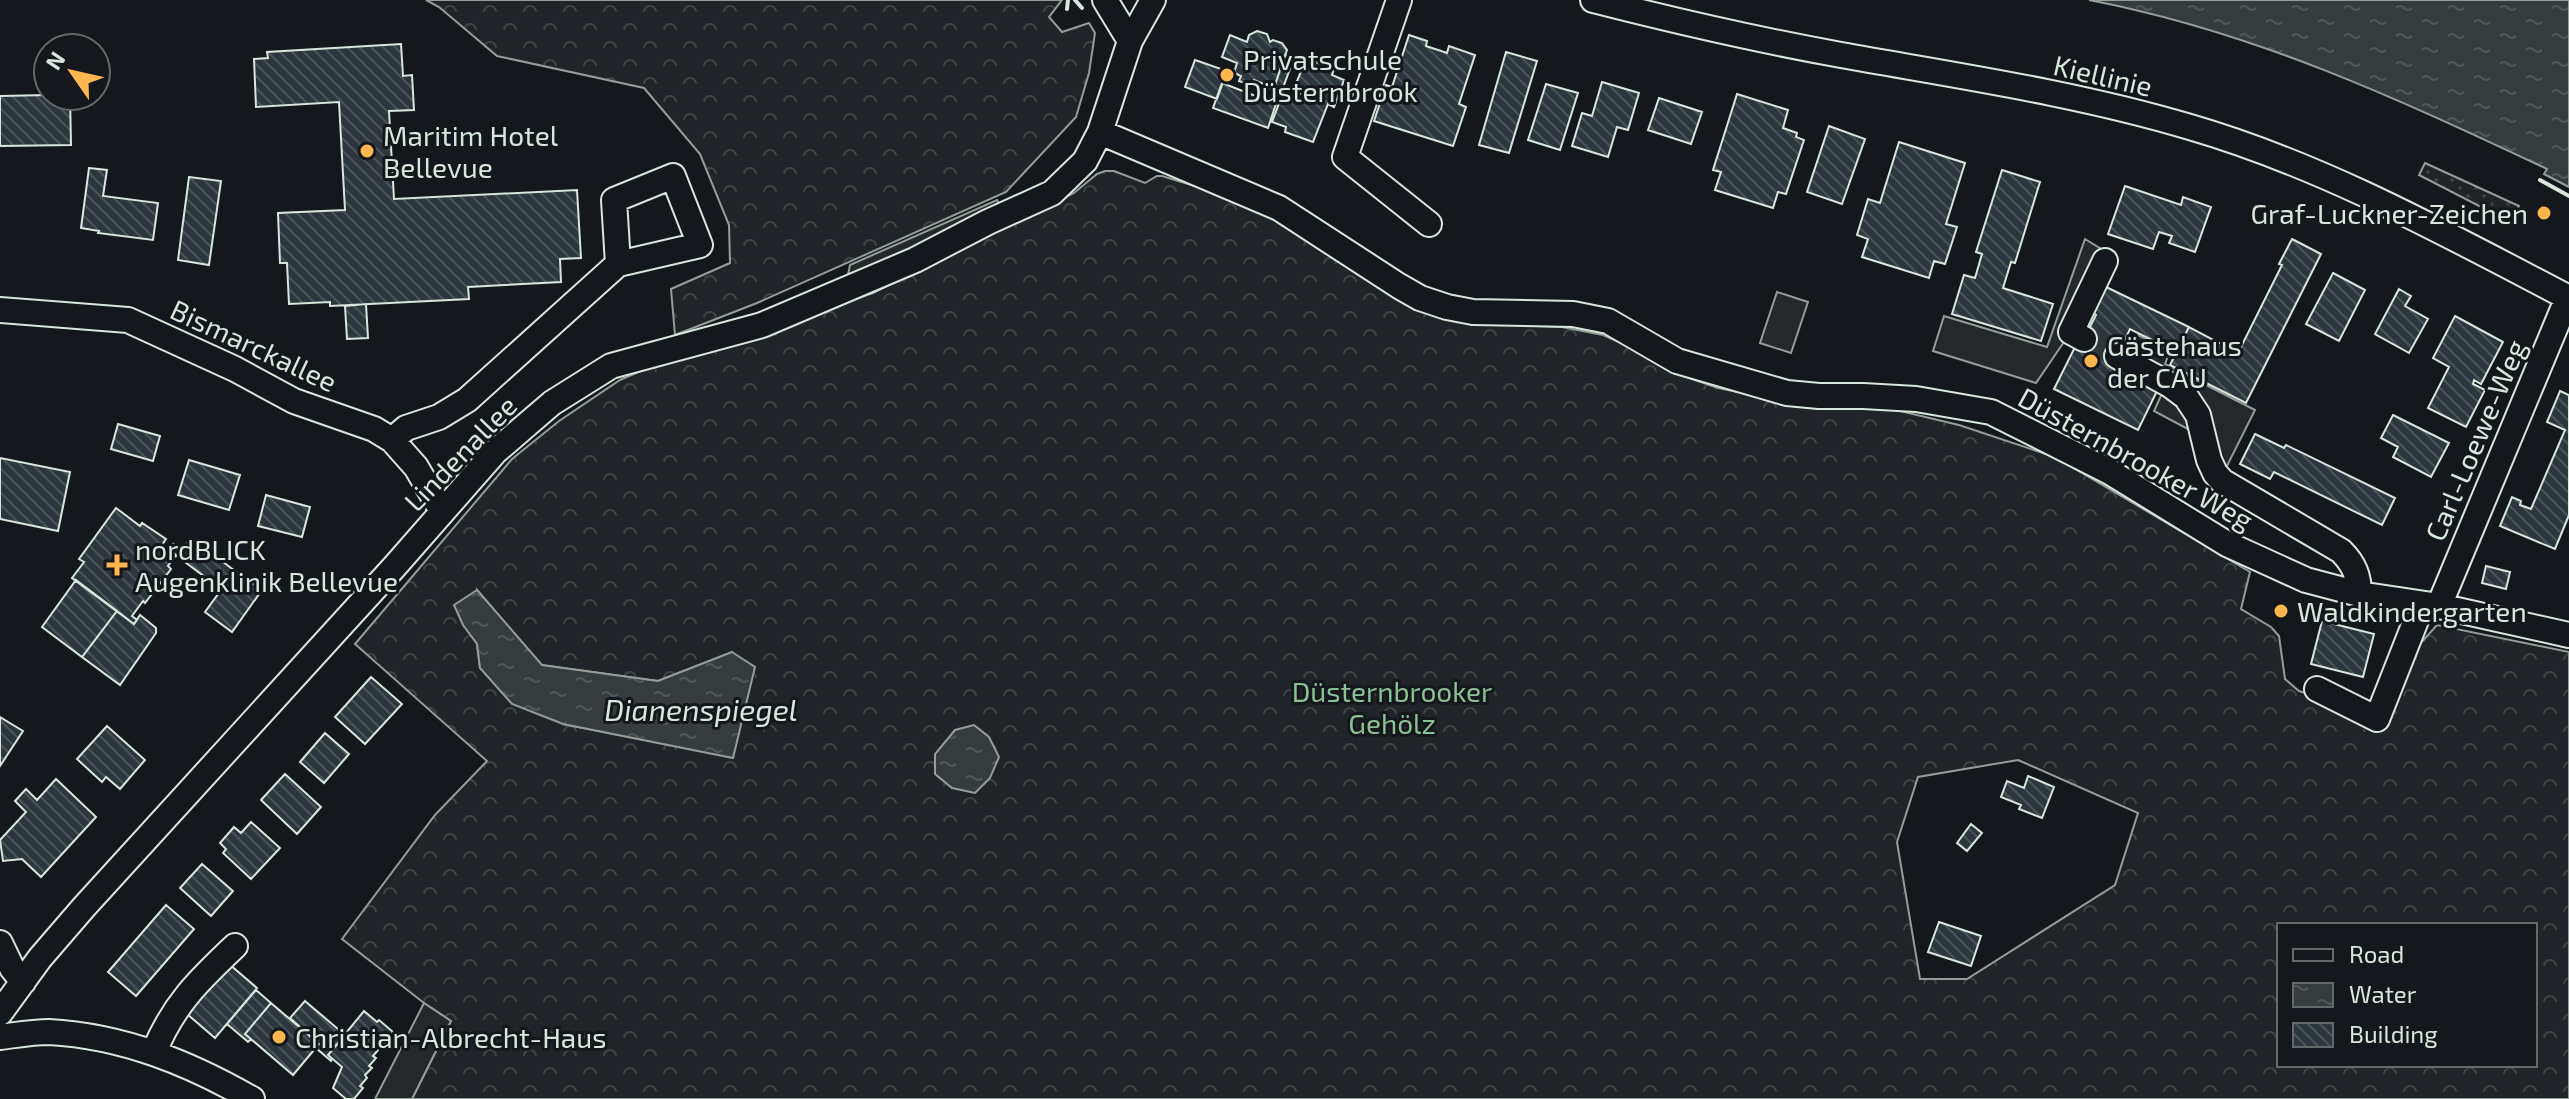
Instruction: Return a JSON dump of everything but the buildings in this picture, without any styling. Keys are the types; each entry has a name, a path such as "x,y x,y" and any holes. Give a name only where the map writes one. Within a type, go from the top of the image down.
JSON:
{"street":[{"path":"1105,0 1130,41"},
{"name":"Lindenallee","path":"0,1013 84,907 495,452 552,403 611,366 762,325 915,260 1052,193 1085,161 1100,132 1130,41 1153,0"},
{"path":"1399,0 1345,157 1429,224"},
{"name":"Kiellinie","path":"1593,0 1815,51 2086,100 2197,129 2323,174 2568,298"},
{"name":"Düsternbrooker Weg","path":"1100,132 1279,208 1420,298 1473,312 1573,314 1608,321 1677,361 1787,393 1916,399 1991,412 2110,472 2227,544 2306,580 2359,594 2430,605 2569,635"},
{"path":"2084,339 2071,332 2105,261"},
{"path":"392,440 406,428 439,417 467,400 618,264"},
{"name":"Carl-Loewe-Weg","path":"2317,689 2377,719 2568,298"},
{"name":"Bismarckallee","path":"0,310 128,320 235,369 294,401 374,429 392,440 416,467 442,511"},
{"path":"2117,356 2186,397 2198,415 2215,473 2235,489 2341,551 2357,574 2359,594"},
{"path":"0,943 23,982"},
{"path":"154,1052 165,1026 197,981 235,946"},
{"path":"0,1037 48,1032 110,1040 154,1052 252,1099"}],"green space":[{"path":"426,0 1062,0 1049,17 1062,32 1089,23 1095,33 1089,73 1076,117 1006,192 757,303 675,335 671,289 730,263 729,225 700,154 644,88 497,56 439,7"},
{"path":"2425,163 2519,206 2510,222 2419,175"},
{"name":"Düsternbrooker Gehölz","path":"1105,171 1114,171 1145,183 1162,176 1211,191 1280,219 1470,323 1562,327 1603,335 1637,350 1675,373 1718,388 1778,400 1896,410 1959,425 2055,457 2250,572 2241,609 2271,627 2279,636 2285,679 2299,691 2386,717 2407,658 2437,625 2569,652 2569,1099 412,1099 451,1021 342,939 435,815 487,761 355,644 512,459 559,421 620,380 675,356 753,334 873,293 1074,193","holes":["477,590 541,665 658,681 732,652 733,757 563,724 480,668","2018,760 2138,813 2115,885 1967,979 1920,979 1897,842 1918,777"]}],"shaded area":[{"path":"997,200 1003,212 846,284 850,265"},
{"path":"2085,239 2116,258 2036,383 1933,351 1944,316 2047,347"},
{"path":"1777,292 1808,302 1791,353 1760,343"},
{"path":"2138,335 2170,351 2165,364 2255,410 2226,468 2196,442 2188,429 2154,411 2164,389 2122,368"},
{"path":"424,1003 451,1021 412,1099 375,1099"}],"water":[{"path":"2089,0 2569,0 2569,187 2544,174 2547,169 2324,70 2209,30"},
{"name":"Dianenspiegel","path":"477,590 542,665 658,681 732,652 755,667 733,758 563,724 512,704 480,668 477,644 463,625 454,605"},
{"path":"974,725 989,737 999,757 990,778 975,793 952,788 935,774 935,754 955,730"}],"tunnel":[{"path":"2084,339 2117,356"}],"wall":[{"path":"1067,9 1068,0"},
{"path":"1075,0 1082,8"},
{"path":"2540,180 2569,196"}],"place":[{"name":"Privatschule Düsternbrook","path":"1227,75"},
{"name":"Maritim Hotel Bellevue","path":"367,151"},
{"name":"Graf-Luckner-Zeichen","path":"2544,213"},
{"name":"Gästehaus der CAU","path":"2091,361"},
{"name":"nordBLICK Augenklinik Bellevue","path":"117,565"},
{"name":"Waldkindergarten","path":"2281,611"},
{"name":"Christian-Albrecht-Haus","path":"279,1037"}]}
